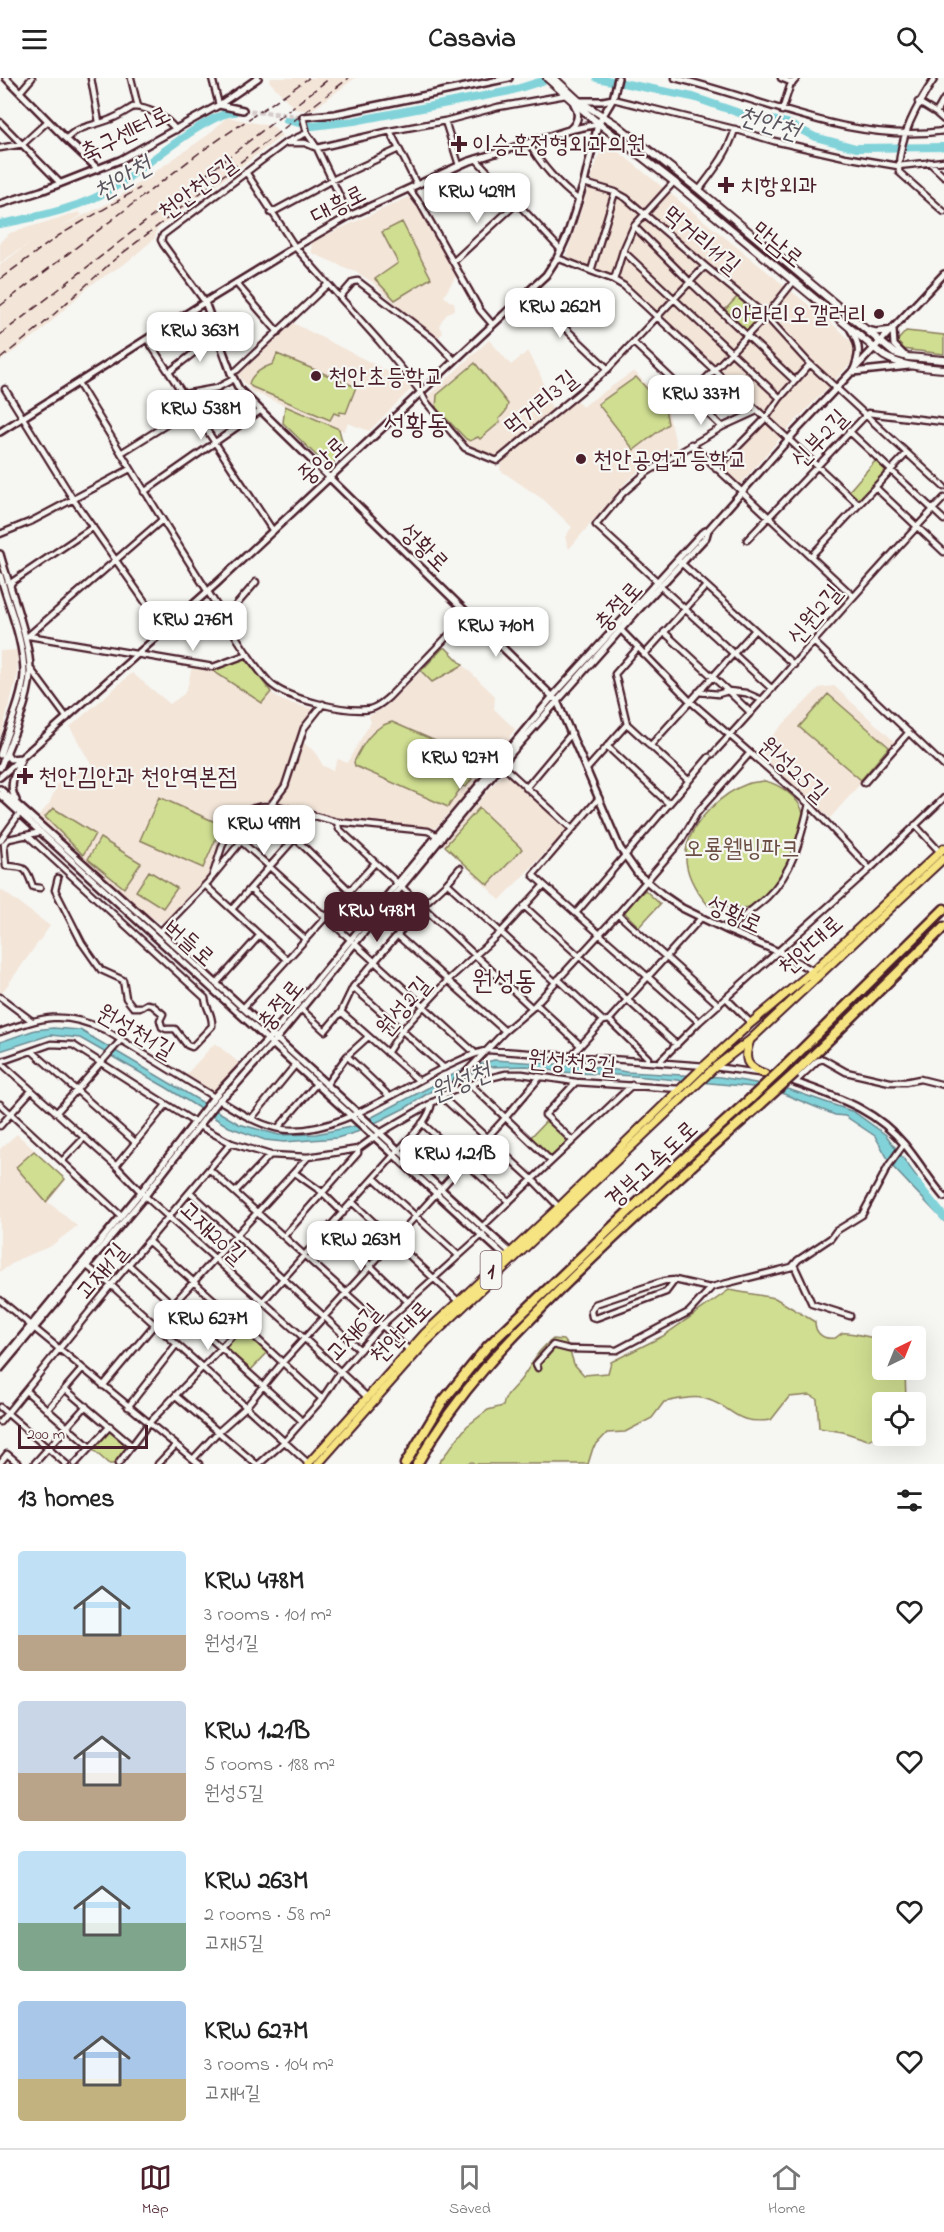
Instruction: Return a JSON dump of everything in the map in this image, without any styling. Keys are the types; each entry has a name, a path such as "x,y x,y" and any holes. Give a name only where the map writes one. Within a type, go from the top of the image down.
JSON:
{"highway":[{"name":"경부고속도로","path":"405,1464 443,1401 487,1347 677,1165 783,1068 944,909"},
{"name":"경부고속도로","path":"417,1464 450,1410 499,1350 684,1172 795,1077 944,927"}],"main road":[{"path":"547,78 568,96"},
{"path":"554,78 568,96"},
{"name":"만남로","path":"568,96 579,100 633,137 699,190 900,364 944,369"},
{"name":"만남로","path":"568,96 598,123 794,281 851,323 862,327 878,346 904,356 944,360"},
{"path":"627,145 626,138 633,137"},
{"path":"900,364 896,360 904,356"},
{"name":"천안대로","path":"308,1464 366,1396 458,1301 510,1257 693,1088 707,1068 751,1023 813,971 943,853"},
{"name":"천안대로","path":"707,1068 750,1040 943,853"},
{"path":"750,1040 746,1055 748,1062 753,1070 765,1074"},
{"name":"1","path":"682,1087 707,1068"},
{"name":"천안대로","path":"318,1464 413,1355 559,1207 682,1087"}],"street":[{"path":"6,78 22,89 48,121 98,169"},
{"path":"22,89 24,78"},
{"path":"22,89 32,78"},
{"path":"91,78 99,122"},
{"path":"134,78 138,107"},
{"path":"212,78 219,105 243,110"},
{"name":"축구센터로","path":"0,204 41,191 120,160 219,105 258,78"},
{"path":"349,216 307,132 304,118 345,112 508,78"},
{"path":"598,123 613,99 618,78"},
{"path":"675,78 710,86 821,122 904,136 944,131"},
{"path":"710,86 713,78"},
{"path":"781,78 795,80 782,111"},
{"path":"934,78 918,102 904,136 898,172 944,212"},
{"path":"285,143 305,143 317,148 445,121 498,107 568,96 576,107 578,116 575,124 569,130"},
{"path":"579,100 613,99 774,141 898,166 944,161"},
{"path":"936,112 944,99"},
{"path":"918,102 936,112 944,120"},
{"path":"66,139 72,132 111,120 133,107 170,121 176,130"},
{"path":"0,148 22,144 48,121"},
{"path":"445,121 459,165"},
{"path":"0,122 60,183"},
{"name":"대흥로","path":"0,432 205,302 349,216 459,165 598,123"},
{"name":"중앙로","path":"0,777 273,531 546,275 558,258 579,201 598,123"},
{"path":"699,190 721,161 731,144 735,129"},
{"path":"390,131 417,185"},
{"name":"천안천5길","path":"205,302 161,240 163,235 285,143 307,132"},
{"path":"529,143 534,153 579,201"},
{"path":"271,213 332,180 399,149"},
{"path":"476,159 561,250"},
{"path":"929,162 944,176"},
{"path":"246,172 295,247 420,391"},
{"path":"614,280 634,226 674,182"},
{"name":"먹거리11길","path":"584,183 615,192 626,198 766,316 810,364 944,487"},
{"path":"409,189 421,205 480,310 492,324"},
{"path":"591,271 615,192"},
{"path":"453,262 517,203"},
{"path":"634,226 795,381"},
{"path":"623,251 780,398"},
{"path":"558,258 624,286 858,504"},
{"name":"먹거리3길","path":"420,391 426,402 465,448 497,461 608,369 705,266"},
{"name":"충절로","path":"272,1038 555,698 680,561 706,537 708,530 789,439 944,274"},
{"path":"340,297 353,282 358,281 435,340 454,360"},
{"path":"690,395 766,316 794,281"},
{"path":"236,284 278,332"},
{"path":"184,394 217,388 328,284"},
{"path":"527,292 608,369"},
{"name":"성황로","path":"205,302 239,389 555,698 631,866 672,902 701,918 779,952 813,971"},
{"path":"851,323 860,351 853,372 909,366"},
{"path":"862,327 876,332 893,330 897,349 904,356"},
{"path":"169,372 217,335"},
{"path":"147,339 273,531"},
{"path":"634,343 722,427"},
{"path":"716,469 765,418 810,364"},
{"path":"78,383 144,492 248,654 271,684 285,694 323,704 360,710 376,707 389,697 468,615"},
{"path":"5,389 73,499 164,629"},
{"path":"121,453 193,408"},
{"path":"144,492 260,411"},
{"path":"757,411 691,444 646,473 624,493 596,525 772,689"},
{"name":"신부2길","path":"747,540 867,413 944,422"},
{"path":"849,431 944,520"},
{"path":"691,444 853,596"},
{"path":"811,556 908,453"},
{"path":"0,534 32,521 130,469"},
{"path":"875,487 944,552"},
{"name":"신원2길","path":"576,913 688,780 944,498"},
{"path":"27,637 162,520"},
{"path":"5,593 12,582 93,527"},
{"path":"0,554 5,593 27,637 30,674 27,690 2,751"},
{"path":"680,561 794,665"},
{"path":"0,575 20,643 24,674 2,751 0,768"},
{"path":"225,618 256,582"},
{"name":"충절로","path":"440,837 502,765 555,698 620,630 659,584"},
{"path":"644,655 706,586"},
{"name":"원성25길","path":"620,630 690,701 808,804 870,869"},
{"path":"650,746 755,630"},
{"path":"664,632 751,713"},
{"path":"27,637 213,668 248,654"},
{"path":"814,642 944,766"},
{"path":"637,649 615,674 627,724 688,780"},
{"path":"29,666 67,718"},
{"path":"698,692 746,693 762,700"},
{"path":"160,932 242,842 285,786 304,728 323,704"},
{"path":"586,769 627,724"},
{"path":"864,783 909,732"},
{"path":"526,788 572,733"},
{"path":"607,746 669,804"},
{"path":"2,751 8,758 15,760 23,757"},
{"path":"559,1207 444,1095 504,1031 536,1004 618,914 681,841 696,813 749,753"},
{"path":"0,841 20,810 12,788 13,778 23,757"},
{"path":"502,765 572,829"},
{"name":"버들로","path":"0,789 41,832 326,1085 356,1115"},
{"name":"버들로","path":"0,795 160,932 243,1008 296,1064 356,1115"},
{"path":"599,798 533,875 699,1022"},
{"path":"659,1062 699,1022 870,869 944,798"},
{"path":"729,931 744,914 767,897 791,865 800,840 808,804"},
{"path":"212,876 230,827 241,813 252,808 278,806 338,822 428,831 440,837"},
{"path":"232,909 313,815"},
{"path":"338,822 339,829 532,1008"},
{"path":"915,825 943,853"},
{"path":"40,888 33,887 26,869 6,866 4,844 9,839 41,832"},
{"path":"27,836 205,998 212,1013 212,1026 192,1047 187,1045 175,1029 162,1027 160,1020 163,1014 152,1005 133,1007 126,998 123,980 101,970 82,943 55,890 58,878"},
{"path":"295,838 349,890"},
{"path":"242,842 475,1053"},
{"path":"243,1008 375,863"},
{"path":"301,1009 325,1031 341,1012 353,987 422,906 460,868"},
{"path":"447,883 556,981 648,1058 647,1060"},
{"path":"205,885 286,960"},
{"name":"원성2길","path":"387,1053 402,1030 448,980 474,954 501,932 544,885"},
{"path":"250,889 305,939"},
{"path":"524,906 677,1045"},
{"path":"618,914 719,1005"},
{"path":"571,1056 628,1000 701,918"},
{"path":"216,984 260,935"},
{"path":"398,936 504,1031"},
{"name":"충절로","path":"198,1121 301,1009 352,941"},
{"path":"353,987 444,1068"},
{"path":"0,997 32,1021"},
{"path":"726,998 751,1023"},
{"path":"536,1004 580,1045"},
{"path":"341,1012 418,1080"},
{"name":"원성천1길","path":"0,1032 32,1021 70,1017 89,1022 215,1100 251,1119 278,1128 314,1129 344,1120 418,1080 475,1053 488,1050 647,1060 795,1077"},
{"path":"326,1085 347,1056 368,1037"},
{"path":"56,1113 120,1041"},
{"name":"원성천2길","path":"0,1062 51,1044 73,1045 103,1061 166,1105 198,1121 231,1143 270,1155 308,1158 358,1149 377,1134 444,1095 470,1084 507,1074 576,1082 682,1087"},
{"path":"32,1051 135,1142"},
{"path":"347,1056 389,1096"},
{"path":"944,1085 920,1078 905,1082 890,1082 846,1072 823,1059 817,1060 795,1077 867,1111 902,1146 944,1197"},
{"name":"고재20길","path":"0,1062 366,1396"},
{"path":"251,1119 296,1064"},
{"path":"193,1459 245,1408 283,1362 540,1077"},
{"path":"460,1080 470,1084 551,1161"},
{"path":"573,1141 545,1115 576,1082"},
{"path":"278,1128 317,1083"},
{"path":"482,1227 632,1085"},
{"path":"0,1126 31,1091"},
{"path":"118,1464 149,1423 221,1348 397,1152 431,1111 432,1102"},
{"path":"0,1104 120,1215"},
{"path":"116,1166 166,1105"},
{"path":"356,1115 510,1257"},
{"path":"0,1363 87,1266 198,1121"},
{"path":"422,1123 509,1202"},
{"path":"63,1160 84,1138"},
{"name":"고재1길","path":"0,1422 111,1285 231,1143"},
{"path":"675,1280 666,1292 592,1317 591,1311 595,1304 664,1281 675,1280 710,1288 794,1265 831,1238 836,1231 858,1219 889,1164 902,1146"},
{"path":"284,1236 358,1154 358,1149"},
{"path":"235,1192 270,1155"},
{"path":"104,1386 155,1324 175,1305 308,1158"},
{"path":"209,1169 409,1350"},
{"path":"295,1173 322,1192 343,1213"},
{"path":"374,1178 459,1256"},
{"path":"439,1191 482,1227 510,1257"},
{"path":"190,1192 360,1350"},
{"path":"0,1369 120,1215 143,1194"},
{"path":"352,1202 458,1301"},
{"path":"330,1227 407,1301"},
{"name":"고재6길","path":"258,1464 284,1442 382,1324 483,1234"},
{"path":"149,1242 322,1399"},
{"path":"129,1265 302,1421"},
{"path":"794,1265 812,1304 850,1316"},
{"path":"87,1266 155,1324 308,1464"},
{"path":"538,1368 536,1364 539,1359 554,1345 569,1350 617,1350 689,1312 710,1288"},
{"path":"1,1304 33,1327 199,1464"},
{"path":"128,1407 176,1344"},
{"path":"47,1410 82,1369"},
{"path":"65,1389 131,1445"},
{"path":"26,1391 90,1447"},
{"path":"176,1395 258,1464"},
{"path":"34,1464 86,1406"},
{"path":"0,1407 66,1464"},
{"path":"75,1464 110,1426"},
{"path":"158,1464 176,1444"},
{"path":"0,1462 8,1454 19,1464"}],"shaded area":[{"path":"271,78 355,78 311,111 295,109 269,81"},
{"path":"227,117 274,127 282,136 157,229 155,238 127,262 89,286 39,333 0,361 0,265 35,239 0,263 0,242 10,233 79,212 82,215 58,228 111,202 208,135"},
{"path":"604,140 842,332 852,343 854,355 852,362 786,431 738,487 724,474 721,465 764,421 629,293 605,279 564,263"},
{"path":"409,197 420,211 457,274 444,296 454,302 455,309 442,320 439,326 443,333 437,338 372,282 358,273 312,253 311,242"},
{"name":"천안초등학교","path":"293,323 389,372 397,380 401,377 411,389 369,431 348,423 344,431 251,391 238,375"},
{"path":"489,340 511,365 528,351 540,374 553,412 499,457 470,448 427,401 428,396"},
{"name":"천안공업고등학교","path":"634,371 667,407 677,448 643,468 628,480 569,549 565,537 572,527 544,500 500,470 501,462 576,400 582,407"},
{"path":"21,650 18,655 17,677 0,738 0,651"},
{"path":"463,665 495,696 494,709 515,729 510,736 510,741 436,828 422,829 320,816 277,802 290,779 301,741 315,752 323,766 333,770 338,759 347,763 371,722 369,716 385,707 421,671 432,682"},
{"path":"192,666 213,671 262,702 271,692 286,702 317,710 300,733 283,785 276,796 268,805 256,803 236,814 229,825 207,882 163,924 104,880 38,817 49,804 58,783 74,785 74,772 92,766 70,727 132,673 170,704 184,694"},
{"path":"834,686 896,743 830,818 756,752 819,688"},
{"path":"505,771 567,830 500,900 443,844"},
{"path":"0,889 50,926 1,994 0,993"},
{"path":"215,1043 239,1063 216,1093 183,1078"},
{"path":"17,1134 66,1180 48,1202 77,1226 51,1246 19,1259 0,1272 0,1149"}],"green space":[{"path":"402,222 431,278 395,300 375,279 398,263 382,232"},
{"path":"738,296 762,314 746,331 724,311"},
{"path":"906,331 944,335 944,354 901,349 898,340"},
{"path":"277,354 356,387 346,413 340,412 339,415 334,413 330,420 252,387 249,384 252,377 273,364"},
{"path":"475,363 508,404 506,411 499,419 500,422 480,439 478,437 470,441 436,408 437,395"},
{"path":"636,377 665,408 668,424 634,450 598,404"},
{"path":"285,406 339,429 343,445 333,464 326,465 283,423"},
{"path":"876,460 887,470 887,473 859,500 849,491"},
{"path":"443,648 446,648 463,665 432,682 421,671"},
{"path":"245,658 271,692 262,703 213,671"},
{"path":"828,694 889,747 861,780 799,727"},
{"path":"392,722 447,746 451,758 472,779 466,787 462,786 448,807 355,766 354,762 369,737 385,724"},
{"name":"오룡웰빙파크","path":"765,781 788,792 801,807 803,824 795,851 779,881 759,902 746,908 708,905 694,886 688,870 686,854 690,837 702,818 728,794 747,784"},
{"path":"159,797 222,825 203,868 140,840"},
{"path":"53,808 95,834 83,855 45,817"},
{"path":"479,808 522,849 488,885 445,846"},
{"path":"100,838 141,863 124,888 88,859"},
{"path":"149,871 177,888 163,908 136,891"},
{"path":"645,890 660,904 639,927 623,911"},
{"path":"548,1119 572,1142 572,1145 557,1159 553,1159 530,1138"},
{"path":"34,1151 65,1179 46,1202 16,1167"},
{"path":"729,1290 775,1298 815,1322 818,1332 823,1337 835,1338 846,1333 872,1338 872,1380 905,1380 906,1392 872,1392 872,1438 868,1440 843,1432 819,1428 817,1399 810,1395 789,1397 771,1420 759,1421 742,1418 706,1399 691,1398 664,1402 652,1418 625,1432 607,1433 593,1448 588,1464 474,1464 472,1462 438,1464 467,1426 488,1410 503,1406 508,1394 539,1352 553,1339 564,1340 574,1364 584,1375 608,1373 611,1362 663,1336"},
{"path":"242,1329 245,1329 269,1351 250,1371 225,1348"},
{"path":"111,1429 128,1445 114,1464 109,1464 91,1448"}],"water":[{"path":"53,1028 80,1030 239,1124 279,1135 316,1134 355,1126 466,1068 494,1060 600,1067 626,1072 720,1077 785,1088 854,1112 886,1135 917,1177 920,1190 944,1216 944,1221 892,1166 875,1136 845,1116 835,1115 764,1088 560,1072 527,1066 487,1067 436,1088 407,1107 357,1132 337,1138 284,1142 265,1140 229,1127 80,1038 50,1035 0,1051 0,1042 35,1030"}],"waterway":[{"name":"천안천","path":"287,120 313,126 354,121 510,91 552,78"},
{"name":"천안천","path":"597,78 693,97 745,115 787,123 815,137 856,148 944,147"},
{"name":"천안천","path":"0,224 46,214 105,193 209,121 223,114 235,112"},
{"name":"원성천","path":"915,1181 944,1217"}],"tunnel":[{"path":"243,110 303,117"}],"railway":[{"path":"0,306 199,153 309,78"},
{"path":"0,335 330,78"},
{"path":"0,359 42,325 115,259 349,78"},
{"path":"0,279 58,236 140,188"}],"place":[{"name":"이승훈정형외과의원","path":"459,144"},
{"name":"치항외과","path":"726,185"},
{"name":"아라리오갤러리","path":"879,314"},
{"name":"천안초등학교","path":"316,376"},
{"name":"천안공업고등학교","path":"581,459"},
{"name":"천안김안과 천안역본점","path":"25,776"}],"district":[{"name":"성황동","path":"416,424"},
{"name":"원성동","path":"504,980"}]}
